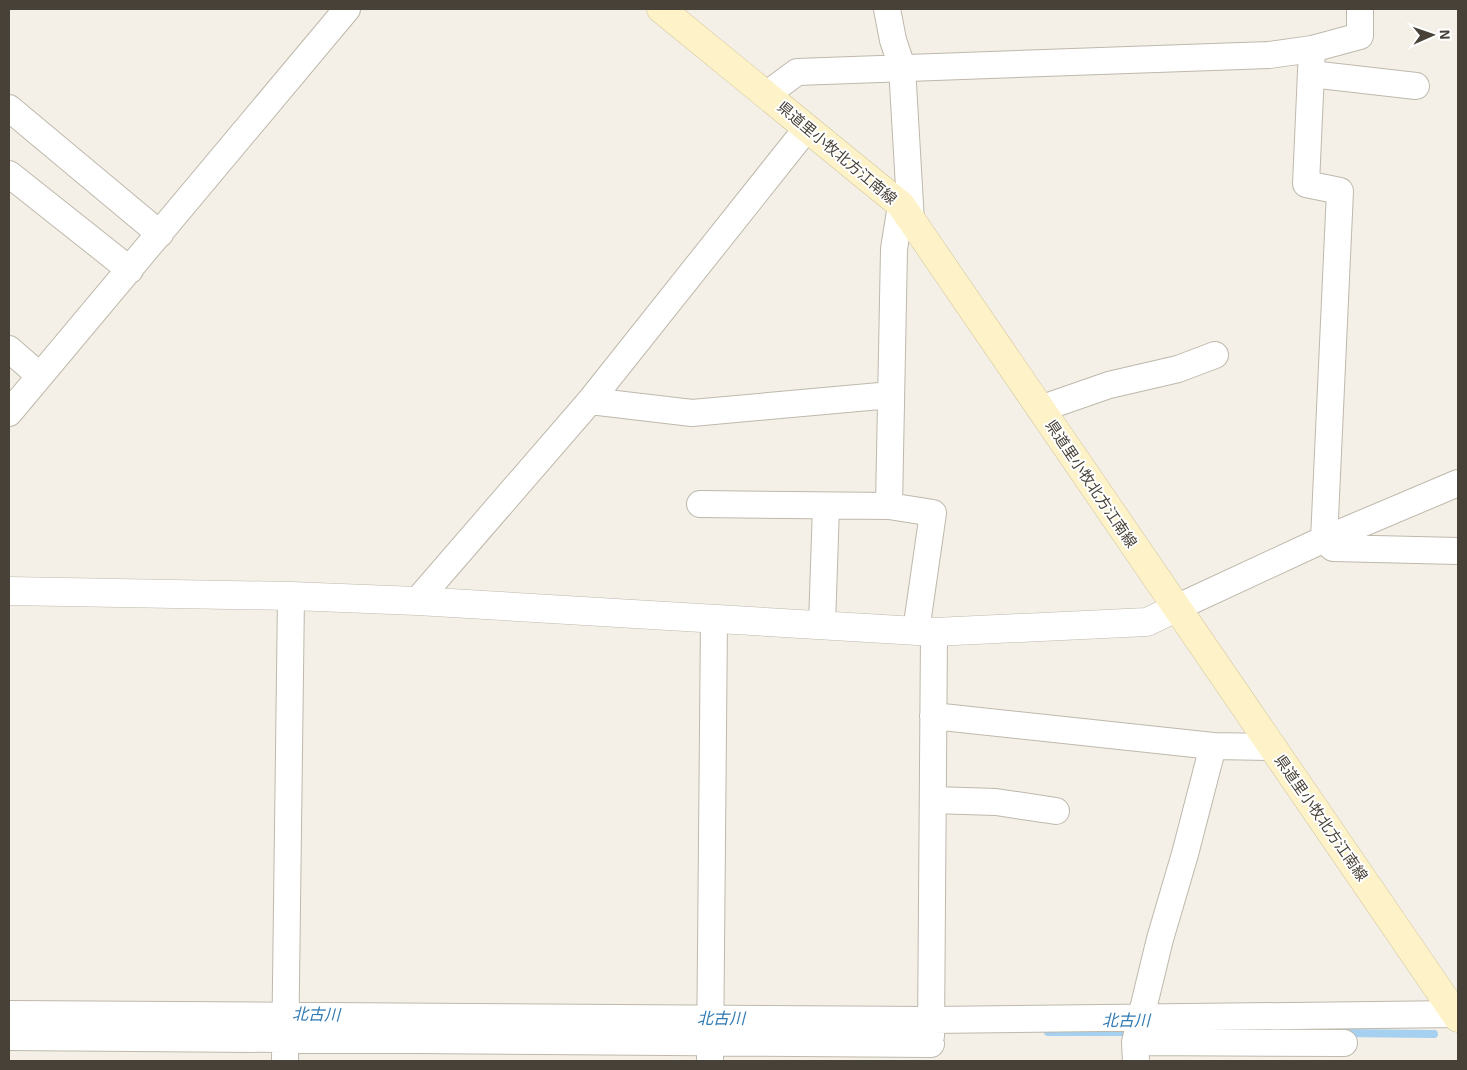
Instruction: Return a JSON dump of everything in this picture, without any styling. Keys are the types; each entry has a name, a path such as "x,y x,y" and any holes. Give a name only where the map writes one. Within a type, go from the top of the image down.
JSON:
{"main road":[{"name":"県道里小牧北方江南線","path":"661,9 807,128 906,213 1457,1016"}],"street":[{"path":"9,413 347,9"},
{"path":"887,9 893,40 902,67 906,213 894,250 889,506"},
{"path":"1311,61 1360,36 1360,9"},
{"path":"766,95 797,72 1269,55 1311,61 1416,86"},
{"path":"1311,61 1306,184 1340,191 1324,540"},
{"path":"9,108 160,234"},
{"path":"417,601 590,401 807,128"},
{"path":"9,174 130,270"},
{"path":"9,349 40,376"},
{"path":"1040,409 1109,386 1178,369 1215,355"},
{"path":"590,401 692,413 891,396"},
{"path":"9,591 292,596 417,601 925,631 1147,622 1324,540 1458,483"},
{"path":"700,504 889,506 933,513 925,631 933,716 931,1038"},
{"path":"822,625 826,506"},
{"path":"1324,540 1333,548 1458,552"},
{"path":"285,1034 292,596"},
{"path":"710,1036 714,619"},
{"path":"933,716 1213,746 1270,746"},
{"path":"1138,1037 1160,939 1185,854 1213,746"},
{"path":"932,800 996,802 1056,811"},
{"path":"9,1014 285,1034"},
{"path":"1138,1037 1457,1016"},
{"path":"9,1037 285,1034 931,1038 1138,1037 1344,1043"}],"waterway":[{"name":"北古川","path":"1048,1032 1134,1032"},
{"name":"北古川","path":"1343,1033 1434,1034"}]}
